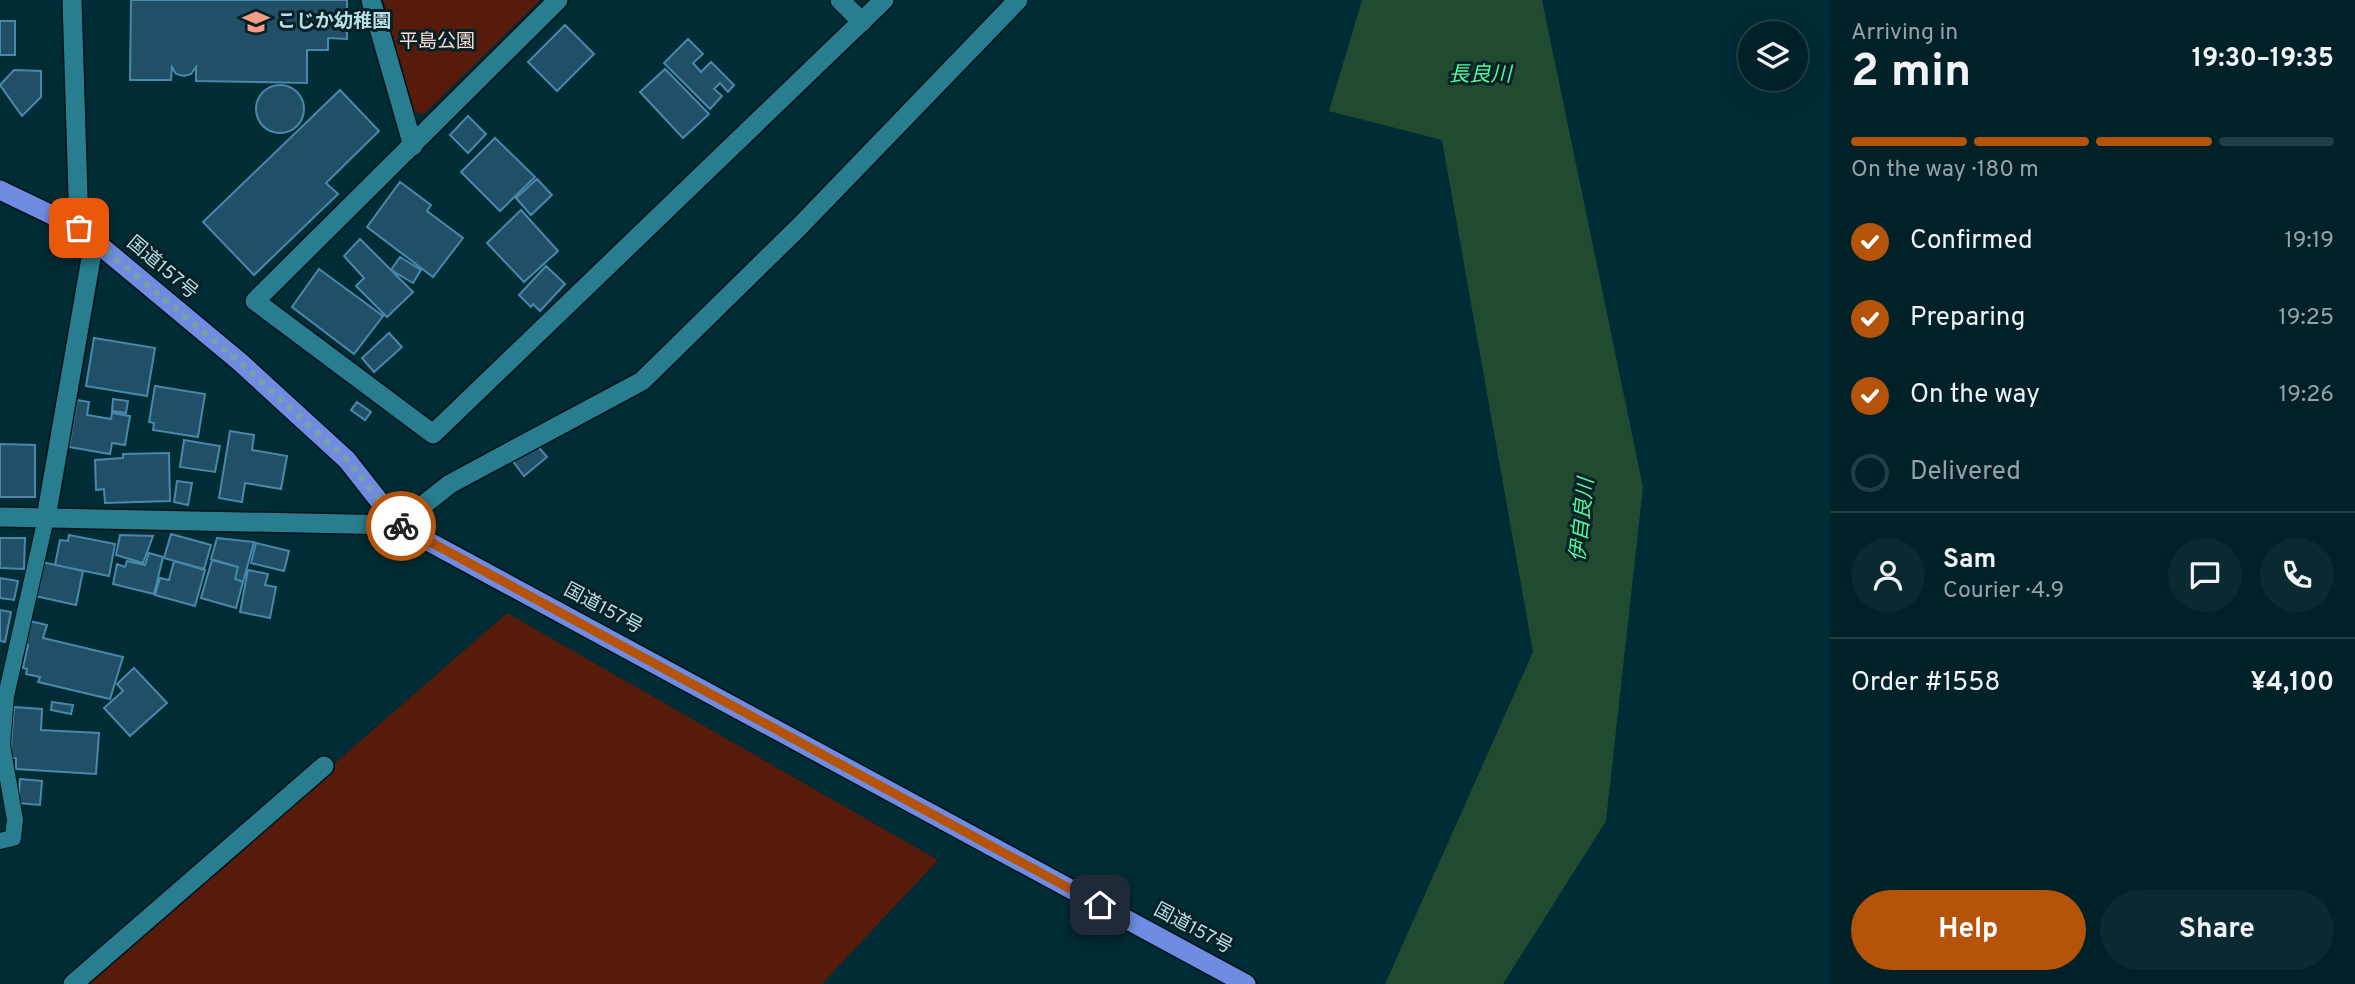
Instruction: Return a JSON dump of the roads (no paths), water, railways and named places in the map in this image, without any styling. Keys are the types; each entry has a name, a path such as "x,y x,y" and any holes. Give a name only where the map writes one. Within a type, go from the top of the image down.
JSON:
{"highway":[{"name":"国道157号","path":"0,190 86,234 240,362 347,460 398,525 1247,984"}],"street":[{"path":"46,518 86,234 72,0"},
{"path":"370,0 413,146"},
{"path":"558,0 255,301 433,434 884,0"},
{"path":"840,0 862,22"},
{"path":"0,517 398,525 450,484 642,381 800,226 1018,0"},
{"path":"73,984 324,766"}],"lane":[{"path":"0,841 13,838 15,820 2,745 3,696 46,518"}],"water":[{"name":"長良川","path":"1362,0 1542,0 1643,487 1606,821 1503,984 1385,984 1533,652 1442,140 1329,111"}],"place":[{"name":"こじか幼稚園","path":"256,22"}],"park label":[{"name":"平島公園","path":"437,42"}],"water label":[{"name":"伊自良川","path":"1583,520"}]}
